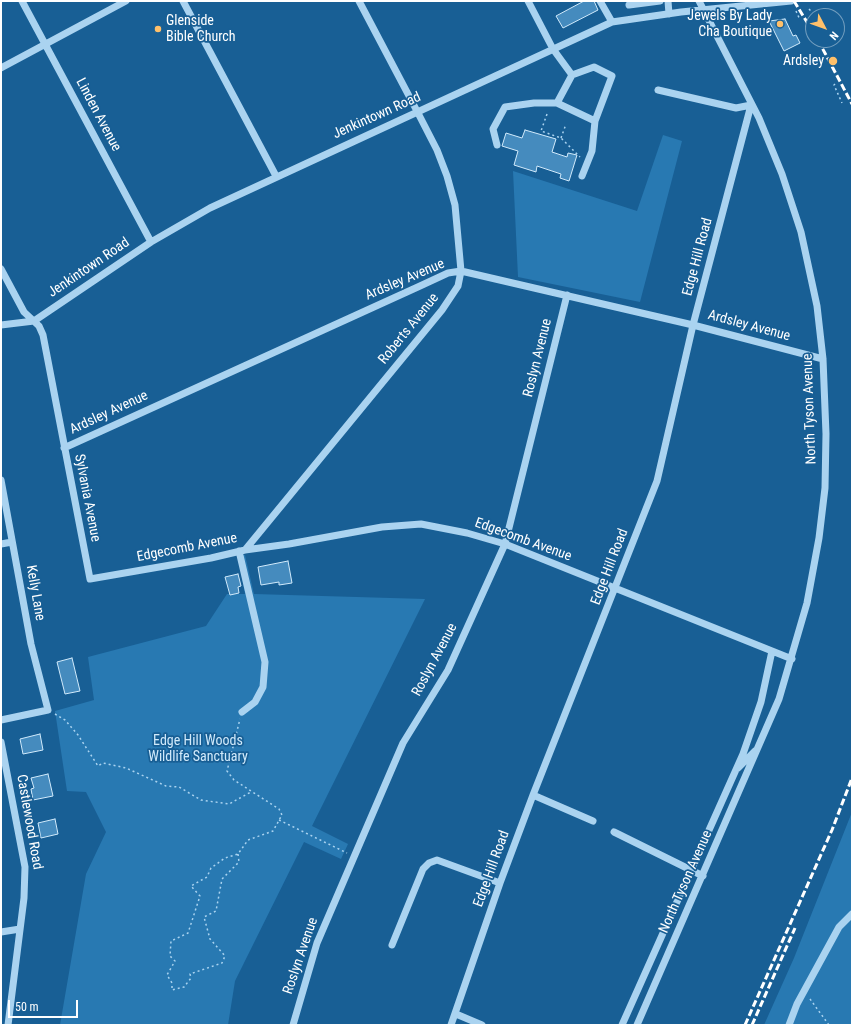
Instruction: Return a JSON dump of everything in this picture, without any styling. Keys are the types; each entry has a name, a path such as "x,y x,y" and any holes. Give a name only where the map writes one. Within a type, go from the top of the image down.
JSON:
{"street":[{"name":"Linden Avenue","path":"22,1 151,242"},
{"path":"1,68 126,1"},
{"path":"183,1 276,176"},
{"name":"Roberts Avenue","path":"242,550 442,310 458,286 461,271 453,198 437,150 359,1"},
{"path":"528,1 553,49 572,75"},
{"path":"600,1 612,22"},
{"path":"636,18 628,3 660,1"},
{"path":"668,1 669,14"},
{"path":"698,1 704,10"},
{"name":"Jenkintown Road","path":"1,325 34,321 151,242 210,208 276,176 612,22 669,14 791,1"},
{"name":"North Tyson Avenue","path":"637,1025 779,699 792,659 809,596 819,538 825,488 826,434 823,360 817,306 801,232 782,174 752,105 704,10"},
{"path":"557,103 572,75 594,67 612,76 595,121 592,151 582,176"},
{"path":"658,90 736,108 752,105"},
{"path":"497,144 493,130 505,107 534,103 557,103 595,121"},
{"name":"Edge Hill Road","path":"451,1025 500,883 533,795 657,481 693,325 752,105"},
{"name":"Sylvania Avenue","path":"1,269 24,312 39,326 43,335 90,579"},
{"name":"Ardsley Avenue","path":"64,448 420,286 448,274 461,271 693,325 823,360"},
{"name":"Roslyn Avenue","path":"293,1025 317,943 403,743 448,670 505,544 567,295"},
{"name":"Kelly Lane","path":"1,480 4,519 12,542 31,644 48,710"},
{"name":"Edgecomb Avenue","path":"90,579 211,558 242,550 289,544 382,527 421,524 467,533 505,544 792,659"},
{"path":"1,544 12,542"},
{"path":"242,550 265,662 263,687 255,702 242,712"},
{"name":"North Tyson Avenue","path":"622,1025 736,770 761,702 772,651"},
{"path":"1,720 48,710"},
{"name":"Castlewood Road","path":"1,742 25,867 24,898 8,1025"},
{"name":"North Tyson Avenue","path":"736,770 758,748"},
{"path":"533,795 593,821"},
{"path":"614,832 703,876"},
{"path":"392,945 422,869 429,863 437,860 500,883"},
{"path":"789,1025 839,927 852,914"},
{"path":"1,932 20,929"},
{"path":"456,1014 482,1025"}],"path":[{"path":"796,11 800,20"},
{"path":"835,84 834,85 842,103"},
{"path":"547,114 541,131 561,138 580,157"},
{"path":"561,138 566,124"},
{"path":"48,710 65,720 70,725 98,766 103,763 126,768 166,786 179,787 202,800 229,804 251,792"},
{"path":"238,854 239,862 222,878 216,911 204,917 210,939 225,956 222,963 190,974 190,978 184,987 172,990 172,983 167,975 175,961 170,956 171,941 188,933 200,896 191,886 207,877 211,868 225,858 238,854 248,840 273,831 282,815 279,809 234,780 227,771 242,712"},
{"path":"279,820 347,853"},
{"path":"805,991 829,1025"}],"green space":[{"path":"663,135 682,141 640,302 518,277 513,171 637,211"},
{"name":"Edge Hill Woods Wildlife Sanctuary","path":"245,555 254,594 425,599 312,826 348,844 341,859 304,842 235,981 228,1025 60,1025 86,874 106,832 86,792 67,791 55,711 94,700 88,657 206,626 227,594 245,594 238,556"},
{"path":"852,812 852,1025 764,1025 794,958"}],"building":[{"path":"584,1 594,1 598,10 563,28 556,16"},
{"path":"785,19 793,36 796,35 800,43 784,51 769,21"},
{"path":"525,130 556,139 552,152 567,157 568,153 577,155 569,181 560,178 561,174 537,166 536,172 514,165 518,151 502,146 506,133 522,138"},
{"path":"288,561 292,583 279,585 279,582 261,585 258,567"},
{"path":"238,574 241,586 238,587 239,593 230,595 225,577"},
{"path":"72,658 80,691 65,694 57,662"},
{"path":"40,734 43,750 23,754 20,739"},
{"path":"48,774 53,796 33,800 31,789 34,788 31,778"},
{"path":"55,819 58,834 41,838 38,823"}],"railway":[{"path":"794,1 805,19"},
{"path":"822,48 852,104"},
{"path":"745,1025 832,830 852,778"},
{"path":"752,1025 795,928"}],"place":[{"name":"Jewels By Lady Cha Boutique","path":"780,24"},
{"name":"Glenside Bible Church","path":"158,29"},
{"name":"Ardsley","path":"833,61"}]}
